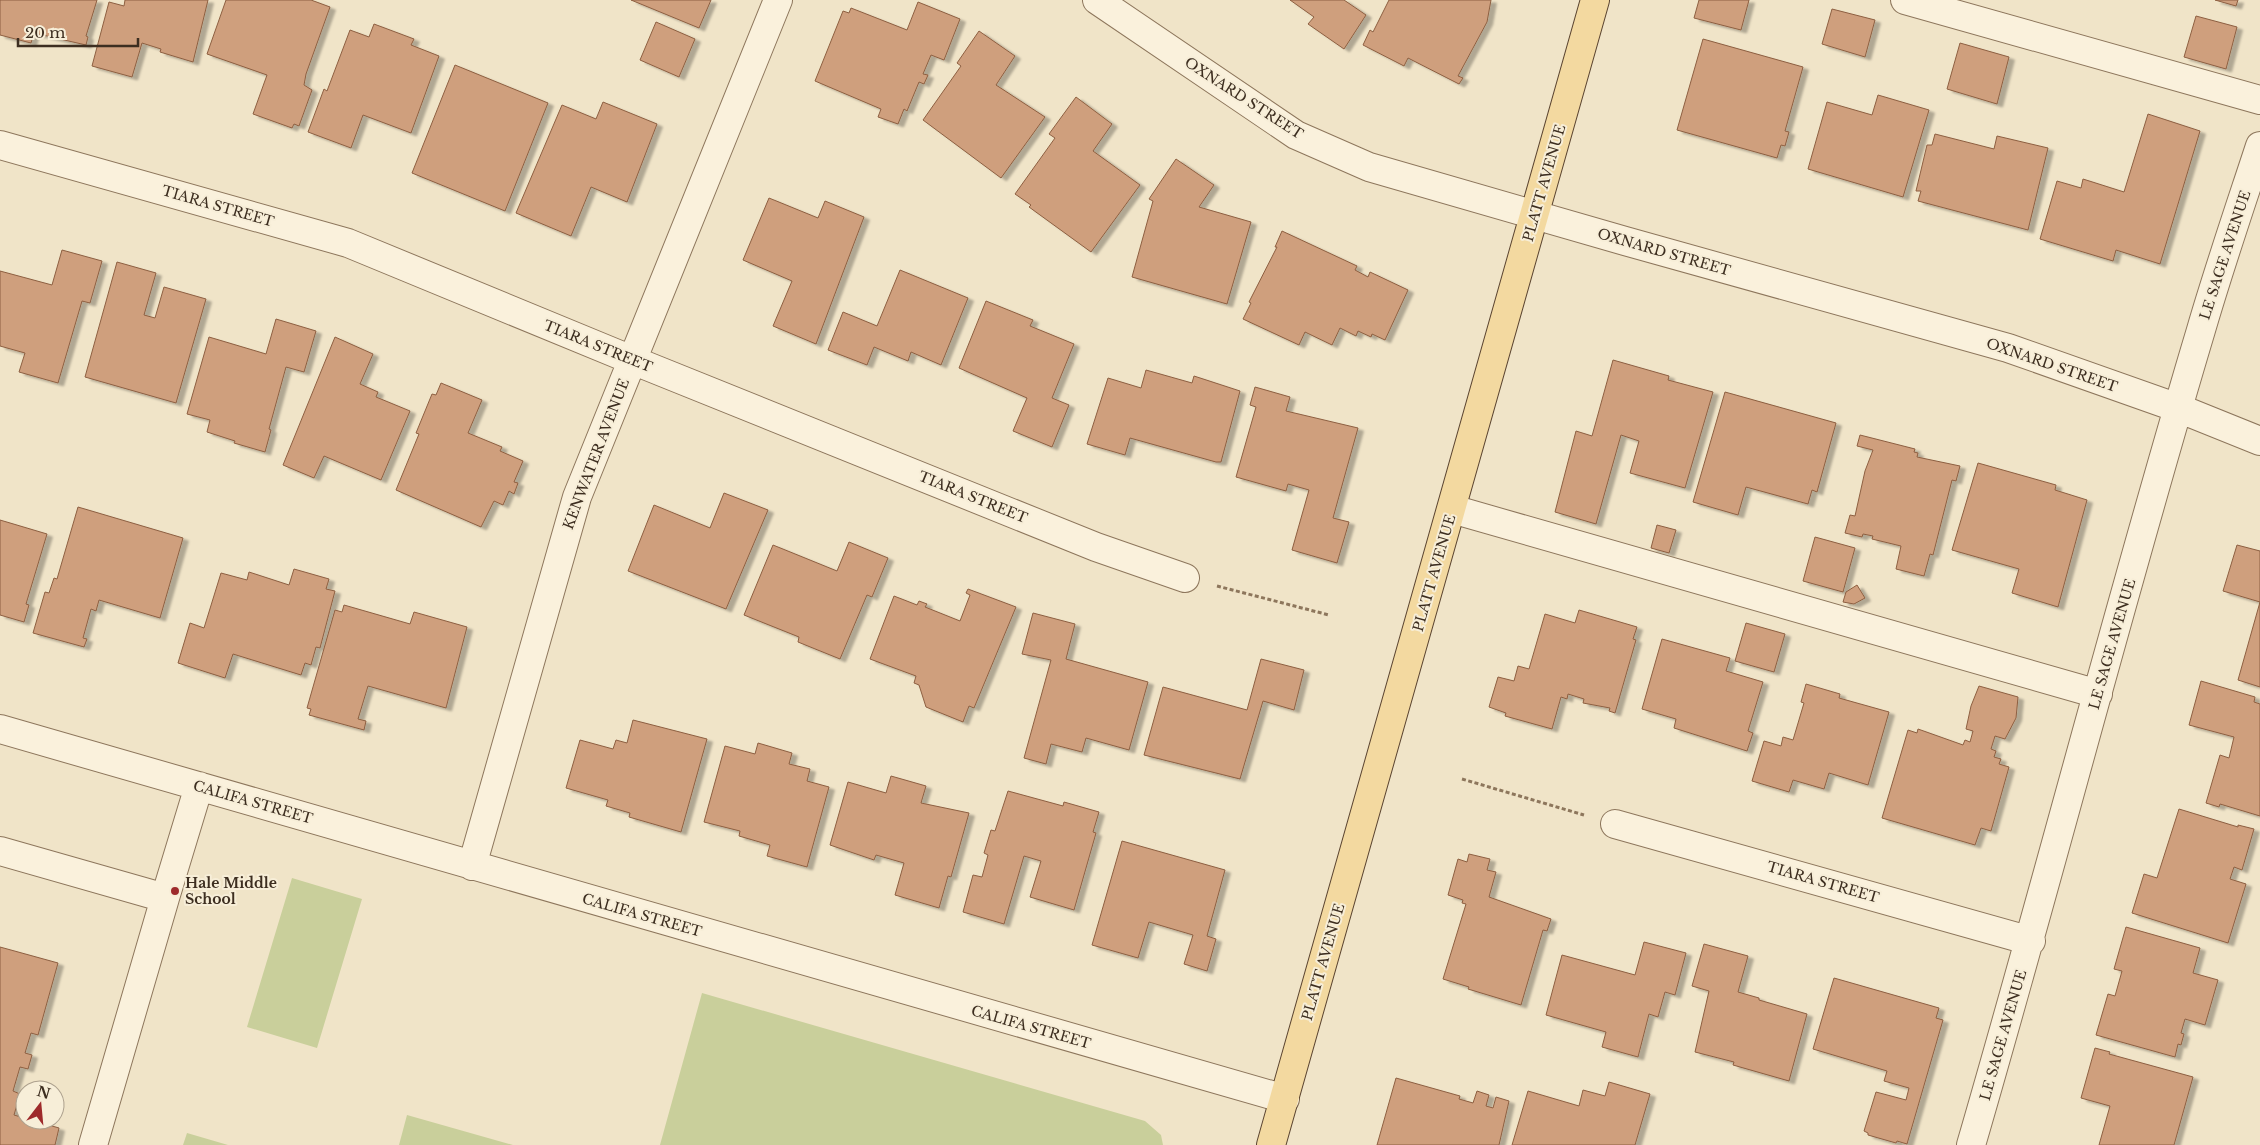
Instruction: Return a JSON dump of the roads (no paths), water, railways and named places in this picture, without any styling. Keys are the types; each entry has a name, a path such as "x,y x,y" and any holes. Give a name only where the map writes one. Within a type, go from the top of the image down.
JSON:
{"main road":[{"name":"PLATT AVENUE","path":"1271,1145 1595,0"}],"street":[{"name":"KENWATER AVENUE","path":"472,866 562,544 577,497 778,0"},
{"name":"OXNARD STREET","path":"1097,0 1296,135 1369,167 2008,348 2178,408 2260,441"},
{"path":"1905,0 2260,100"},
{"name":"TIARA STREET","path":"0,145 348,242 632,360 1096,546 1185,578"},
{"name":"LE SAGE AVENUE","path":"1971,1145 2031,941 2201,328 2260,146"},
{"path":"1452,509 2098,694"},
{"name":"CALIFA STREET","path":"0,729 1285,1099"},
{"path":"93,1145 198,786"},
{"name":"TIARA STREET","path":"1615,824 2031,941"},
{"path":"0,851 165,898"}],"place":[{"name":"Hale Middle School","path":"175,891"}]}
